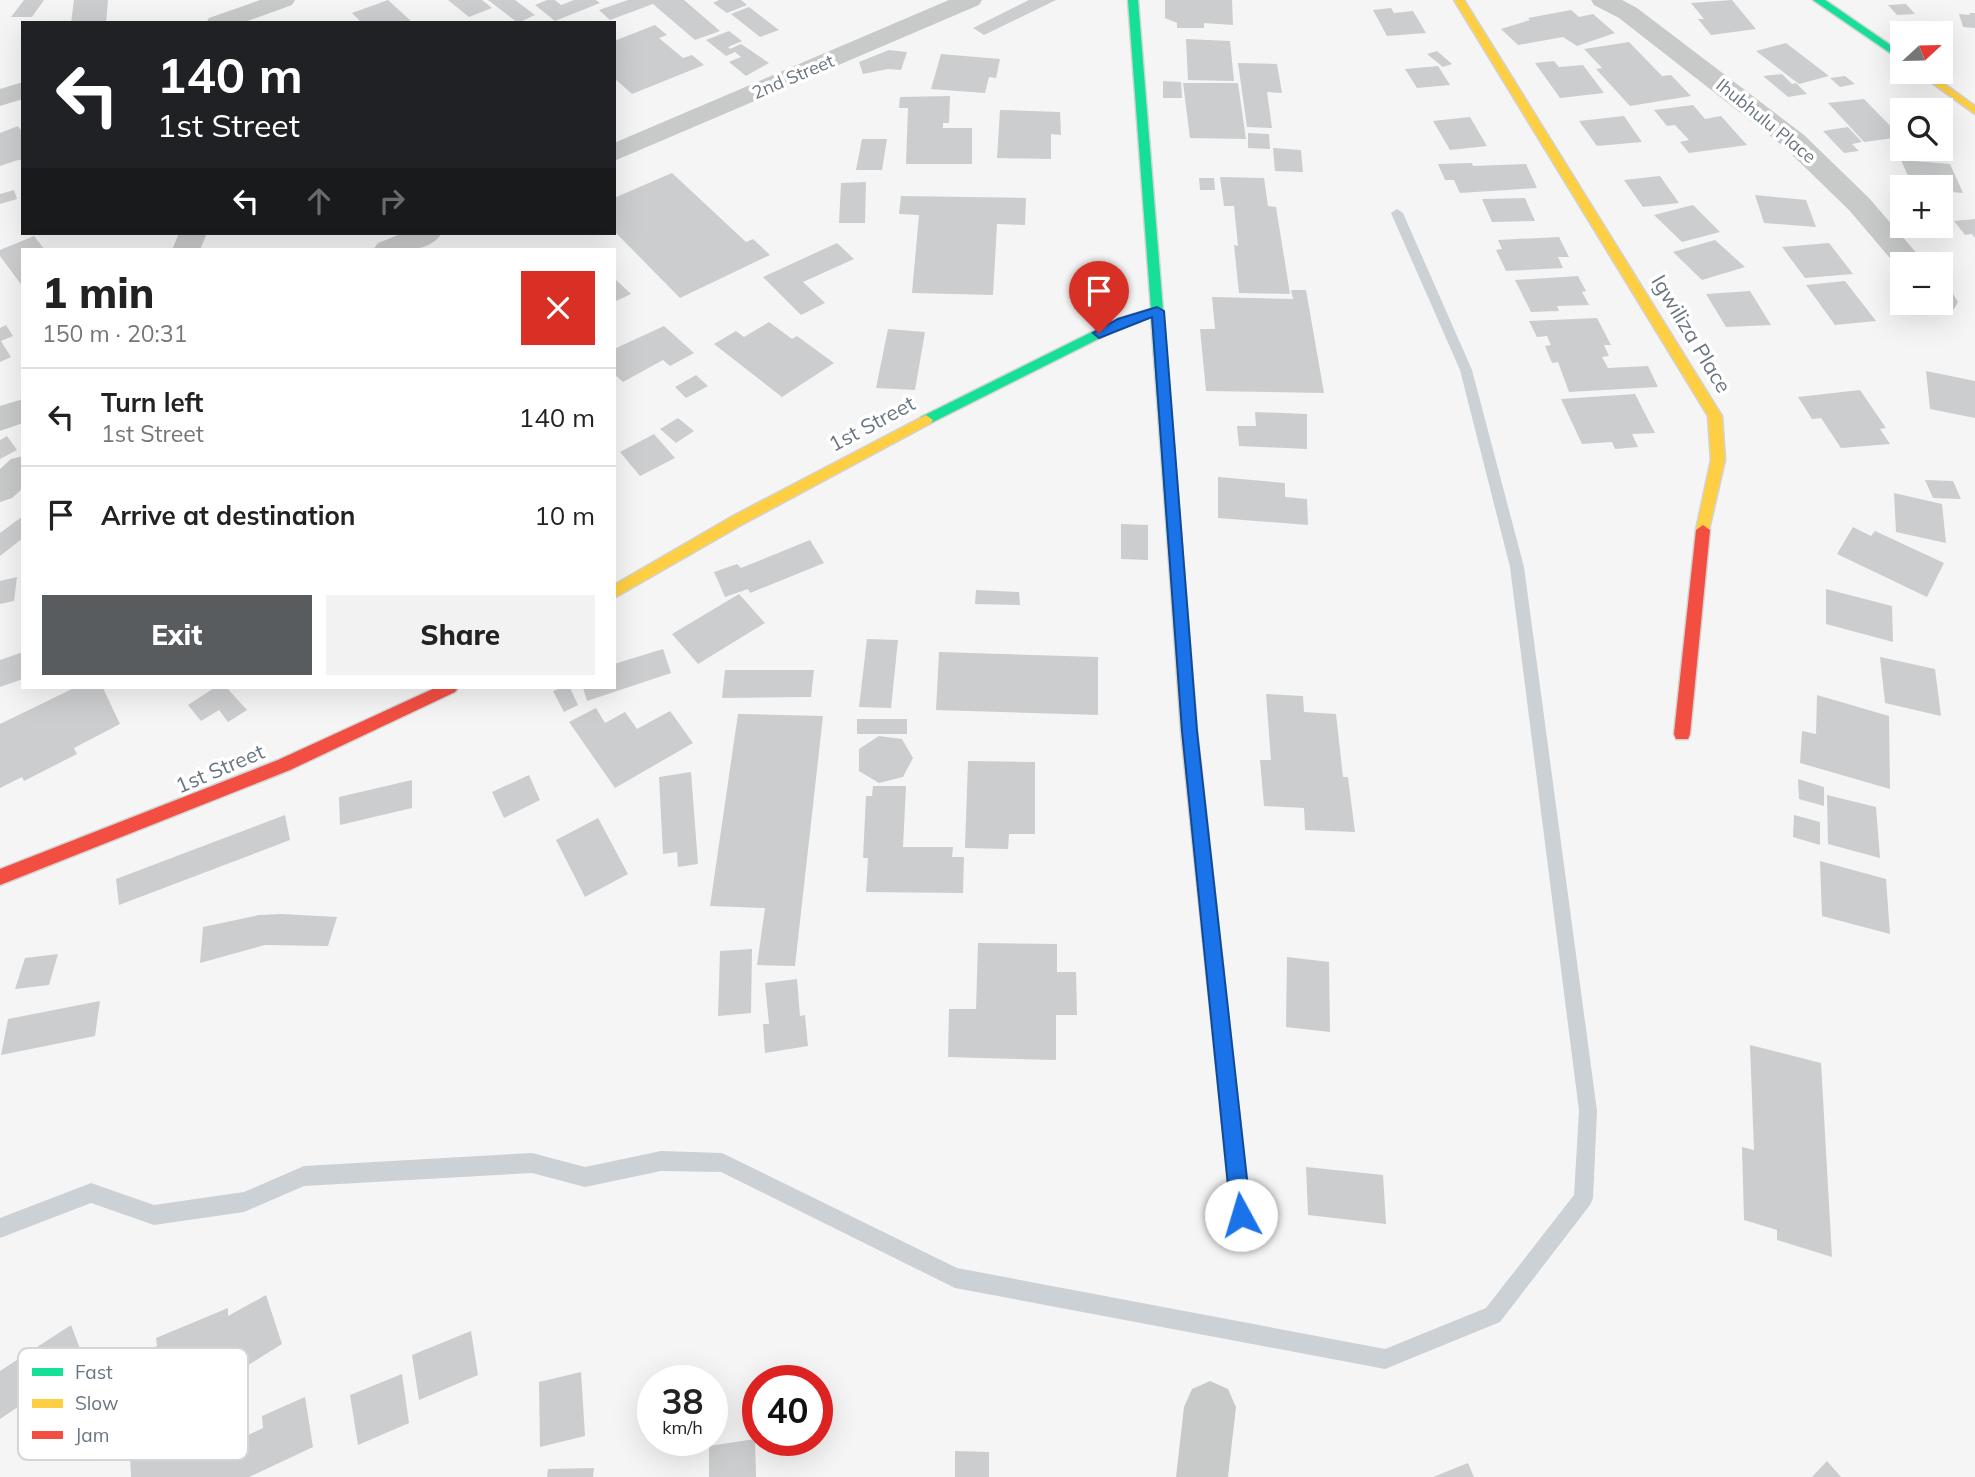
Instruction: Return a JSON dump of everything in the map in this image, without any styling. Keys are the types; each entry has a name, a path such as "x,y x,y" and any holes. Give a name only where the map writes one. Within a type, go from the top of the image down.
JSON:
{"street":[{"path":"224,21 283,0"},
{"path":"282,21 290,0"},
{"name":"2nd Street","path":"616,152 970,0"},
{"path":"1133,0 1189,731 1241,1215"},
{"name":"Igwiliza Place","path":"1459,0 1716,416 1721,438 1717,470 1705,519 1692,613 1682,734"},
{"name":"Ihubhulu Place","path":"1603,0 1628,13 1794,141 1859,204 1901,252"},
{"path":"1818,0 1890,50"},
{"path":"1938,84 1975,111"},
{"path":"0,98 21,91"},
{"path":"393,248 423,235"},
{"name":"1st Street","path":"616,591 677,554 913,425 1122,322 1157,311"},
{"path":"0,419 21,411"},
{"path":"0,489 21,470"},
{"name":"1st Street","path":"0,877 201,801 359,733 448,689"},
{"path":"1202,1477 1210,1408"}],"building":[{"path":"24,0 44,0 32,17 11,17"},
{"path":"74,0 108,0 106,21 71,21"},
{"path":"388,0 411,21 360,21 352,13"},
{"path":"448,0 482,0 492,8 469,17"},
{"path":"488,0 515,0 535,15 515,21"},
{"path":"555,0 561,5 574,0 596,0 600,3 555,21 535,5"},
{"path":"628,0 684,0 720,31 695,40 653,4 610,20 599,10"},
{"path":"719,0 741,0 747,5 727,13 713,3"},
{"path":"1029,0 1056,0 984,35 973,28"},
{"path":"1165,0 1232,0 1233,25 1204,23 1204,28 1177,28 1177,23 1165,18"},
{"path":"1732,0 1756,29 1711,35 1698,19 1704,19 1691,3"},
{"path":"1906,4 1915,14 1897,15 1888,5"},
{"path":"749,7 779,30 760,37 731,14"},
{"path":"1391,8 1394,13 1413,11 1426,33 1387,36 1373,10"},
{"path":"1571,10 1579,17 1593,14 1615,33 1577,46 1563,37 1518,45 1501,29 1530,20 1528,18"},
{"path":"1969,13 1975,13 1975,28 1963,27 1959,14 1970,15"},
{"path":"655,25 667,35 659,38 683,58 692,55 704,65 632,94 616,80 616,40"},
{"path":"729,31 742,41 728,47 730,49 741,44 769,63 746,76 729,62 741,57 735,52 726,56 706,40"},
{"path":"1186,39 1230,41 1234,81 1188,80"},
{"path":"1629,42 1662,76 1671,75 1691,96 1630,106 1596,69 1602,68 1584,49"},
{"path":"1786,43 1829,76 1799,84 1756,51"},
{"path":"889,50 907,52 901,70 888,69 863,74 859,62"},
{"path":"1437,51 1452,64 1443,67 1427,54"},
{"path":"941,54 1000,59 996,78 989,77 985,93 931,89"},
{"path":"1554,61 1559,67 1583,65 1604,93 1560,98 1535,63"},
{"path":"1238,63 1277,64 1282,93 1267,92 1272,128 1247,127"},
{"path":"1438,66 1450,85 1417,88 1405,69"},
{"path":"1782,74 1807,94 1788,97 1763,76"},
{"path":"1845,76 1855,84 1840,87 1830,78"},
{"path":"1163,81 1181,82 1182,98 1163,98"},
{"path":"1183,83 1238,83 1246,139 1190,138"},
{"path":"950,96 949,123 943,123 943,128 972,128 972,164 906,164 908,108 899,108 900,97"},
{"path":"1864,99 1890,126 1890,138 1864,142 1828,103"},
{"path":"1693,105 1705,119 1721,116 1747,145 1689,153 1680,142 1689,140 1675,125 1667,126 1654,110"},
{"path":"1000,110 1060,112 1061,135 1051,134 1051,159 997,158"},
{"path":"1624,116 1642,142 1597,146 1579,121"},
{"path":"1470,117 1487,146 1450,150 1433,121"},
{"path":"18,126 21,130 21,160 0,166 0,133"},
{"path":"1848,127 1862,142 1852,144 1859,151 1844,153 1823,131"},
{"path":"1248,133 1269,134 1270,149 1248,148"},
{"path":"862,139 887,139 882,170 856,170"},
{"path":"1273,148 1301,150 1303,172 1275,171"},
{"path":"1901,161 1950,164 1963,193 1953,192 1953,175 1908,175"},
{"path":"1472,163 1473,166 1526,164 1537,188 1460,193 1454,180 1445,180 1438,164"},
{"path":"672,173 746,242 753,239 770,255 680,298 616,233 616,197"},
{"path":"1660,176 1679,203 1643,207 1624,180"},
{"path":"1220,177 1264,178 1268,206 1276,207 1290,294 1239,293 1234,245 1238,246 1234,206 1224,206"},
{"path":"1199,178 1214,178 1215,190 1200,190"},
{"path":"866,182 865,223 839,223 841,183"},
{"path":"14,190 17,199 0,204 0,194"},
{"path":"1755,195 1806,200 1816,227 1764,223"},
{"path":"901,196 1026,198 1025,225 997,224 993,295 912,293 919,215 899,214"},
{"path":"1525,198 1535,221 1492,222 1482,199"},
{"path":"1693,205 1720,232 1682,242 1654,215"},
{"path":"1975,219 1975,238 1972,234 1965,235 1954,221"},
{"path":"34,236 43,248 21,248 21,284 0,256 0,250"},
{"path":"1559,237 1569,257 1558,257 1563,268 1506,271 1496,250 1502,249 1498,240"},
{"path":"1715,240 1745,267 1702,280 1673,252"},
{"path":"837,243 854,259 803,282 825,303 801,315 763,277"},
{"path":"1829,243 1853,274 1805,278 1782,247"},
{"path":"1578,276 1586,291 1582,292 1589,305 1557,306 1559,311 1531,312 1515,280"},
{"path":"616,280 631,294 616,301"},
{"path":"1845,281 1876,321 1835,325 1806,285"},
{"path":"1291,290 1306,290 1324,393 1206,391 1200,329 1215,329 1212,297 1293,299"},
{"path":"1750,291 1771,325 1726,327 1706,294"},
{"path":"1597,318 1611,345 1604,345 1609,356 1602,357 1608,368 1648,366 1658,387 1569,392 1558,362 1552,363 1545,346 1551,345 1547,336 1537,337 1529,321"},
{"path":"769,322 792,339 797,336 834,363 782,397 714,344 736,331 744,337"},
{"path":"6,325 13,336 1,341 11,357 0,362 0,328"},
{"path":"664,326 694,353 670,366 663,360 623,382 616,376 616,348"},
{"path":"888,329 925,332 915,390 876,388"},
{"path":"1926,371 1975,381 1975,418 1930,409"},
{"path":"696,375 708,386 686,398 675,387"},
{"path":"1860,390 1886,428 1880,429 1890,444 1841,448 1821,418 1812,419 1798,397"},
{"path":"1635,394 1655,433 1632,434 1638,447 1615,449 1612,442 1582,444 1561,399"},
{"path":"1255,412 1307,414 1307,449 1239,446 1237,426 1256,426"},
{"path":"678,418 694,431 676,443 660,429"},
{"path":"654,434 675,458 640,476 620,452"},
{"path":"7,436 17,450 0,459 0,440"},
{"path":"1218,477 1285,483 1285,497 1307,499 1308,525 1218,518"},
{"path":"1925,480 1953,481 1961,499 1933,498"},
{"path":"1894,493 1942,504 1946,543 1896,532"},
{"path":"21,517 21,540 0,556 0,533"},
{"path":"1121,524 1148,525 1148,560 1121,559"},
{"path":"1853,527 1871,536 1875,531 1944,563 1927,597 1837,554"},
{"path":"810,540 824,563 750,593 748,589 725,597 714,572 737,564 741,568"},
{"path":"17,577 14,601 0,604 0,581"},
{"path":"1826,589 1892,606 1893,642 1826,624"},
{"path":"976,590 1019,592 1020,605 975,604"},
{"path":"739,594 765,623 698,664 672,634"},
{"path":"867,639 898,640 891,708 859,707"},
{"path":"663,649 671,673 587,701 583,689 616,689 616,663"},
{"path":"939,652 1098,657 1098,715 936,710"},
{"path":"21,653 21,680 0,687 0,660"},
{"path":"1880,657 1935,669 1941,716 1885,703"},
{"path":"725,670 814,670 811,697 722,698"},
{"path":"72,689 103,689 120,724 74,748 77,754 24,781 22,777 0,788 0,724"},
{"path":"212,689 228,689 247,710 228,722 219,710 201,721 188,705"},
{"path":"570,689 578,705 564,712 553,691"},
{"path":"1266,694 1303,696 1304,712 1336,714 1343,777 1348,777 1355,832 1305,830 1304,808 1264,806 1260,760 1271,760"},
{"path":"1817,695 1889,716 1890,789 1800,763 1802,731 1816,734"},
{"path":"596,708 605,723 625,712 637,729 670,711 693,743 615,788 569,722"},
{"path":"738,714 823,716 795,966 757,965 765,908 710,906"},
{"path":"857,719 907,719 907,734 857,734"},
{"path":"879,736 902,739 913,758 903,777 879,783 859,771 859,749"},
{"path":"968,761 1035,762 1035,834 1009,834 1008,849 965,848"},
{"path":"691,772 698,864 678,867 677,852 663,854 659,777"},
{"path":"529,775 540,800 504,818 492,792"},
{"path":"1798,779 1824,787 1824,806 1799,799"},
{"path":"412,780 412,808 340,825 339,797"},
{"path":"873,786 906,786 903,847 953,847 952,857 964,857 963,893 866,892 868,858 863,858 866,796 872,796"},
{"path":"1827,795 1876,807 1880,858 1828,844"},
{"path":"285,815 290,840 119,905 116,879"},
{"path":"1794,815 1820,822 1820,845 1793,837"},
{"path":"598,818 628,874 585,897 556,840"},
{"path":"1820,861 1886,879 1890,934 1822,916"},
{"path":"259,915 337,917 328,946 265,945 200,963 203,927"},
{"path":"978,943 1057,944 1057,972 1076,972 1077,1015 1056,1015 1056,1060 948,1057 949,1009 976,1009"},
{"path":"752,949 751,1013 718,1016 720,951"},
{"path":"58,954 49,985 15,989 25,958"},
{"path":"1287,957 1329,962 1330,1032 1286,1027"},
{"path":"797,979 800,1016 805,1015 808,1046 765,1053 763,1024 769,1024 765,983"},
{"path":"100,1001 95,1036 1,1055 8,1019"},
{"path":"1750,1045 1821,1063 1832,1257 1777,1240 1777,1230 1744,1220 1742,1147 1754,1150"},
{"path":"1306,1167 1383,1175 1386,1224 1308,1215"},
{"path":"266,1295 282,1344 248,1365 248,1348 152,1348 157,1346 156,1338 228,1308 228,1316"},
{"path":"71,1325 80,1348 36,1348"},
{"path":"471,1331 478,1375 419,1400 412,1355"},
{"path":"18,1359 18,1407 0,1419 0,1371"},
{"path":"581,1372 585,1436 540,1447 539,1382"},
{"path":"402,1374 409,1423 358,1445 350,1395"},
{"path":"305,1397 313,1447 249,1477 131,1477 130,1460 248,1460 248,1435 263,1428 262,1416"},
{"path":"742,1441 742,1456 755,1456 756,1477 709,1477 709,1456 728,1456 728,1443"},
{"path":"955,1451 989,1452 989,1477 955,1477"},
{"path":"1827,1461 1841,1477 1812,1477"},
{"path":"1468,1463 1474,1477 1433,1477"},
{"path":"594,1468 593,1477 547,1477 548,1469"}],"waterway":[{"path":"0,1228 91,1193 154,1215 244,1202 304,1176 532,1163 585,1177 661,1161 722,1163 955,1278 1385,1359 1493,1315 1583,1198 1588,1111 1517,567 1466,370 1397,213"}],"traffic: fast":[{"path":"1133,0 1175,547"},
{"path":"1818,0 1890,50"},
{"path":"926,420 1122,322 1157,311"},
{"path":"1231,1122 1241,1215"}],"traffic: slow":[{"path":"1459,0 1715,416 1718,460 1703,530"},
{"path":"1938,84 1975,111"},
{"path":"616,591 738,520 926,420"},
{"path":"1175,547 1189,731 1231,1122"}],"traffic: jam":[{"path":"1682,734 1703,530"},
{"path":"0,877 284,765 448,689"}],"route":[{"path":"1099,333 1122,322 1157,311 1189,731 1241,1215"}]}
